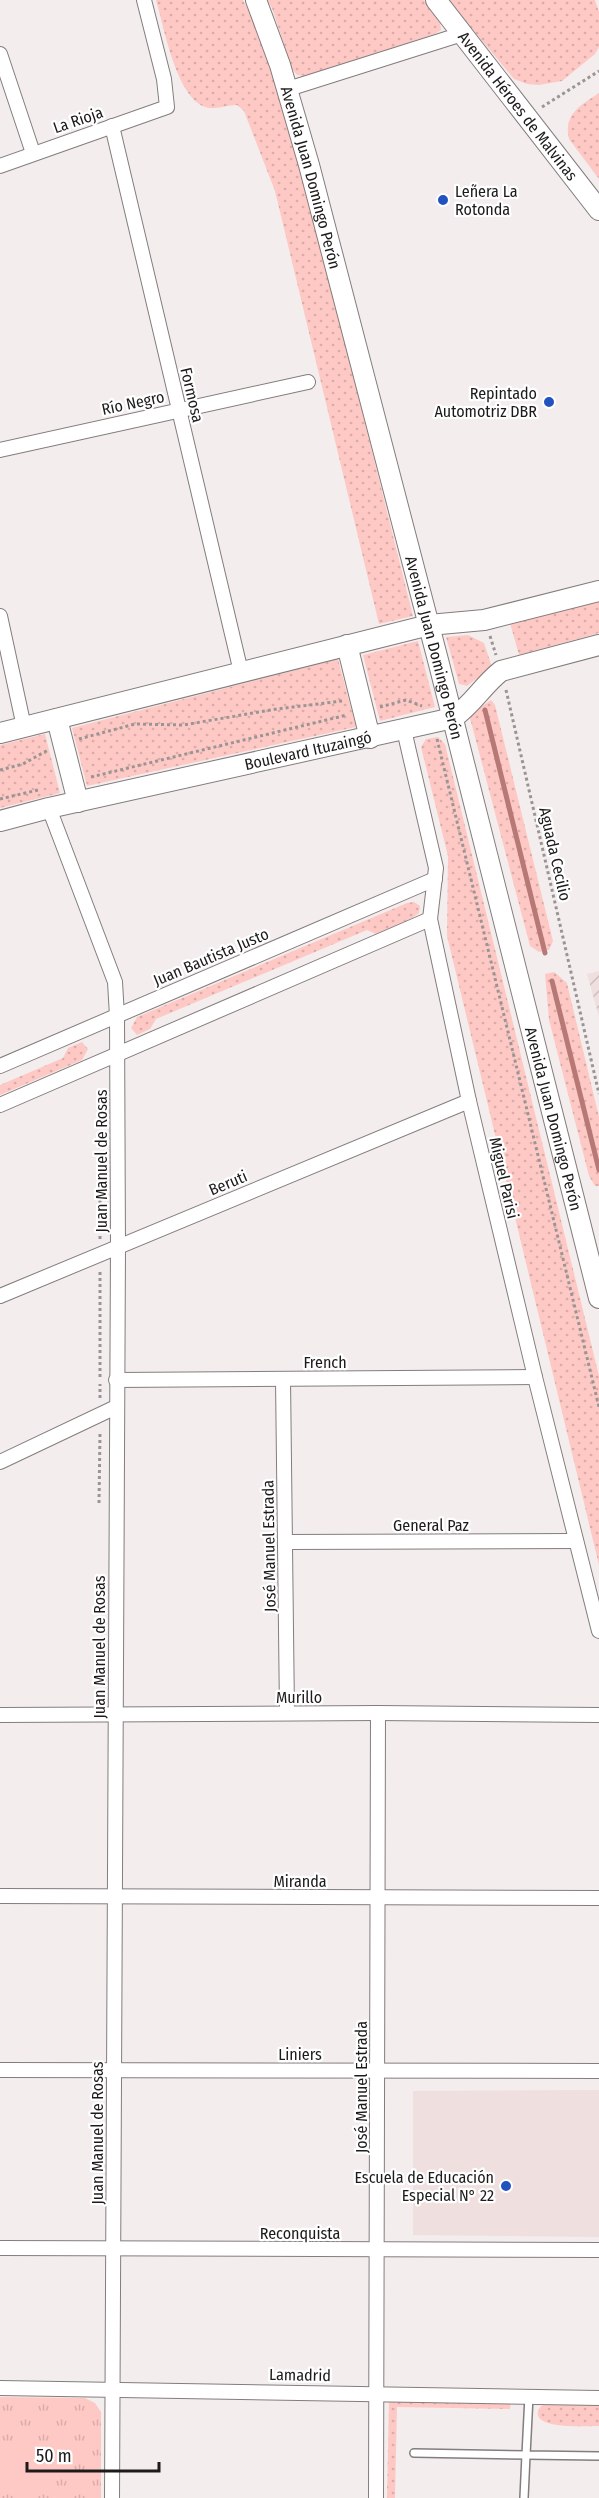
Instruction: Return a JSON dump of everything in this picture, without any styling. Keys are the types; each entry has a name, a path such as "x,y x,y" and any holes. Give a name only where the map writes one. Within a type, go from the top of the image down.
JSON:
{"main road":[{"name":"Avenida Juan Domingo Perón","path":"256,0 288,89 453,718 599,1298"},
{"name":"Avenida Héroes de Malvinas","path":"436,0 599,210"},
{"path":"0,733 429,625 484,620 599,591"},
{"path":"347,645 370,738"},
{"path":"501,671 599,645"},
{"name":"Boulevard Ituzaingó","path":"0,821 49,808 453,718 470,706 490,679 501,671"},
{"path":"57,719 78,802"}],"street":[{"name":"La Rioja","path":"0,166 167,108 164,79 144,0"},
{"path":"288,89 462,34"},
{"path":"0,54 33,153"},
{"name":"Formosa","path":"112,126 241,672"},
{"name":"Río Negro","path":"0,450 308,382"},
{"path":"0,616 24,727"},
{"name":"Miguel Parisi","path":"404,730 436,868 430,919 469,1101 599,1631"},
{"name":"Juan Manuel de Rosas","path":"49,808 115,982 117,1016 112,2498"},
{"name":"Juan Bautista Justo","path":"0,1066 435,879"},
{"path":"0,1105 430,919"},
{"name":"Beruti","path":"0,1296 469,1101"},
{"name":"French","path":"116,1380 535,1377"},
{"name":"José Manuel Estrada","path":"283,1379 288,1713"},
{"path":"0,1462 116,1407"},
{"name":"General Paz","path":"286,1542 576,1541"},
{"name":"Murillo","path":"0,1715 288,1713 599,1715"},
{"name":"José Manuel Estrada","path":"376,2498 378,1713"},
{"name":"Miranda","path":"0,1896 599,1898"},
{"name":"Liniers","path":"0,2070 599,2071"},
{"name":"Reconquista","path":"0,2248 599,2250"},
{"name":"Lamadrid","path":"0,2388 599,2398"}],"lane":[{"path":"524,2498 529,2396"},
{"path":"414,2453 599,2456"}],"path":[{"path":"526,117 599,71"},
{"name":"Aguada Cecilio","path":"484,620 501,671 599,1094"},
{"path":"0,770 23,764 63,741 135,724 183,725 277,709 360,699"}],"shaded area":[{"path":"599,971 599,1017 587,974"},
{"name":"Escuela de Educación Especial N° 22","path":"599,2090 599,2237 413,2235 413,2091"}],"green space":[{"path":"156,0 243,0 256,24 303,174 413,616 379,624 275,191 244,111 237,105 209,108 198,103 188,93 180,79 168,45"},
{"path":"267,0 424,0 440,22 441,30 435,34 305,76 297,75 292,69 272,8"},
{"path":"448,0 595,0 599,12 599,47 595,54 562,81 539,85 527,84 514,79"},
{"path":"599,93 599,179 569,139 568,130 575,111"},
{"path":"599,599 599,633 519,655 510,623"},
{"path":"468,635 484,643 492,667 467,686 459,684 446,637"},
{"path":"418,641 435,707 380,721 363,655"},
{"path":"338,659 356,727 87,786 72,728"},
{"path":"491,700 495,705 553,941 549,950 539,952 530,946 470,718 472,713"},
{"path":"45,734 60,793 0,808 0,745"},
{"path":"438,737 445,744 599,1376 599,1565 447,936 448,856 421,747 426,739"},
{"path":"414,902 420,906 419,913 412,918 376,934 367,930 156,1019 150,1029 137,1035 131,1028 137,1017"},
{"path":"554,972 567,983 599,1117 599,1186 595,1186 589,1176 549,1020 545,974"},
{"path":"82,1042 88,1049 82,1060 0,1095 0,1085 63,1058 68,1048"},
{"path":"0,2397 85,2398 95,2403 101,2412 101,2498 0,2498"},
{"path":"389,2398 511,2401 510,2409 397,2407 395,2498 387,2498"},
{"path":"554,2401 599,2402 599,2426 562,2426 544,2421 539,2417 540,2407"},
{"path":"0,2443 51,2444 50,2490 0,2490"}],"waterway":[{"path":"485,710 545,953"},
{"path":"552,981 599,1170"}],"place":[{"name":"Leñera La Rotonda","path":"443,200"},
{"name":"Repintado Automotriz DBR","path":"549,402"},
{"name":"Escuela de Educación Especial N° 22","path":"506,2186"}]}
